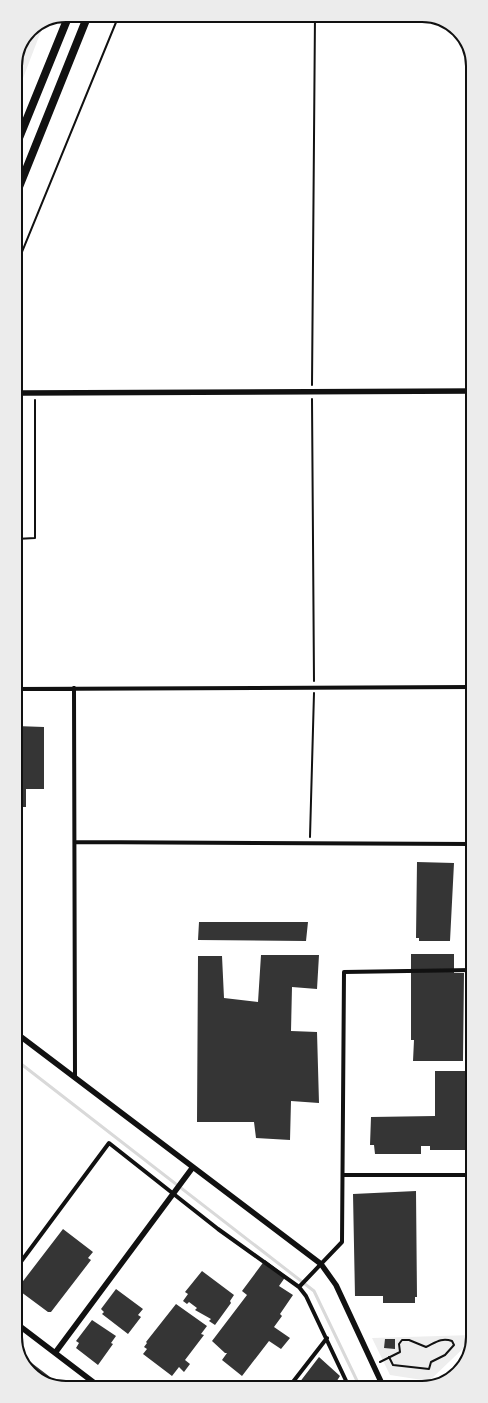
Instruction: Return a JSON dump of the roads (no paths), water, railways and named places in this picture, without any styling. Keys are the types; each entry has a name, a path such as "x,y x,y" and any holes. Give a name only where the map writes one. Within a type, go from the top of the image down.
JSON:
{"highway":[{"path":"22,131 66,22"},
{"path":"22,180 85,22"}],"street":[{"path":"23,393 466,391"},
{"path":"22,688 466,687"},
{"path":"74,688 75,1078"},
{"path":"75,842 466,844"},
{"path":"300,1285 342,1242 344,972 466,970"},
{"path":"22,1038 321,1264 336,1285 381,1381"},
{"path":"22,1260 109,1143 173,1194 300,1285 327,1338 346,1381"},
{"path":"55,1353 193,1167"},
{"path":"343,1175 466,1174"},
{"path":"22,1328 92,1381"},
{"path":"294,1381 327,1338"}],"waterway":[{"path":"22,1065 314,1291 357,1381"}]}
